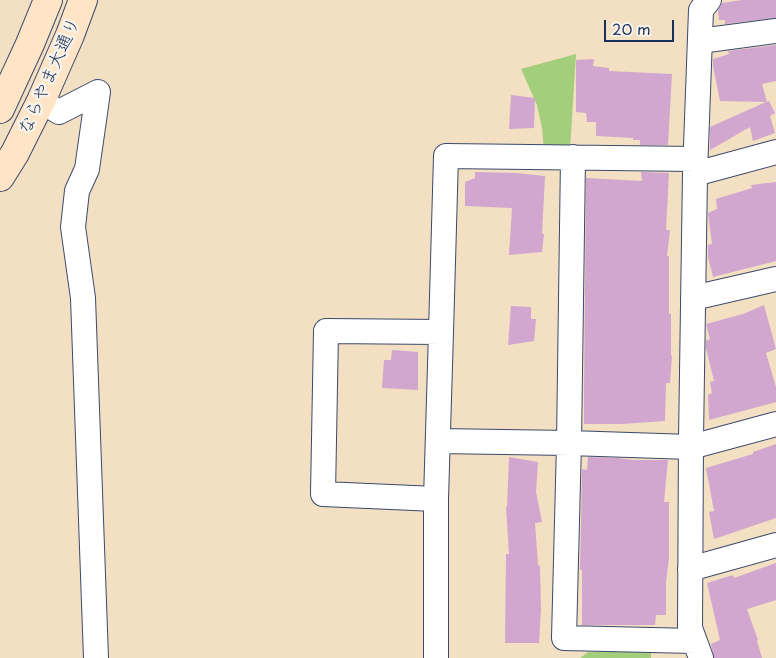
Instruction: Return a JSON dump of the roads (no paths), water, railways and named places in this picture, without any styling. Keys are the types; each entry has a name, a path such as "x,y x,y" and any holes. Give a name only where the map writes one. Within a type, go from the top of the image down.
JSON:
{"street":[{"name":"ならやま大通り","path":"0,110 48,0"},
{"name":"ならやま大通り","path":"0,177 41,101 83,0"},
{"path":"573,158 564,648 698,650 690,628 695,166 701,10 709,0"},
{"path":"700,41 776,30"},
{"path":"41,101 59,112 98,92 87,170 77,191 73,227 83,298 96,658"},
{"path":"436,658 436,499 446,156 573,158 695,166 776,152"},
{"path":"693,298 776,278"},
{"path":"436,499 324,494 326,331 441,332"},
{"path":"438,441 691,447 776,424"},
{"path":"690,569 776,545"}]}
